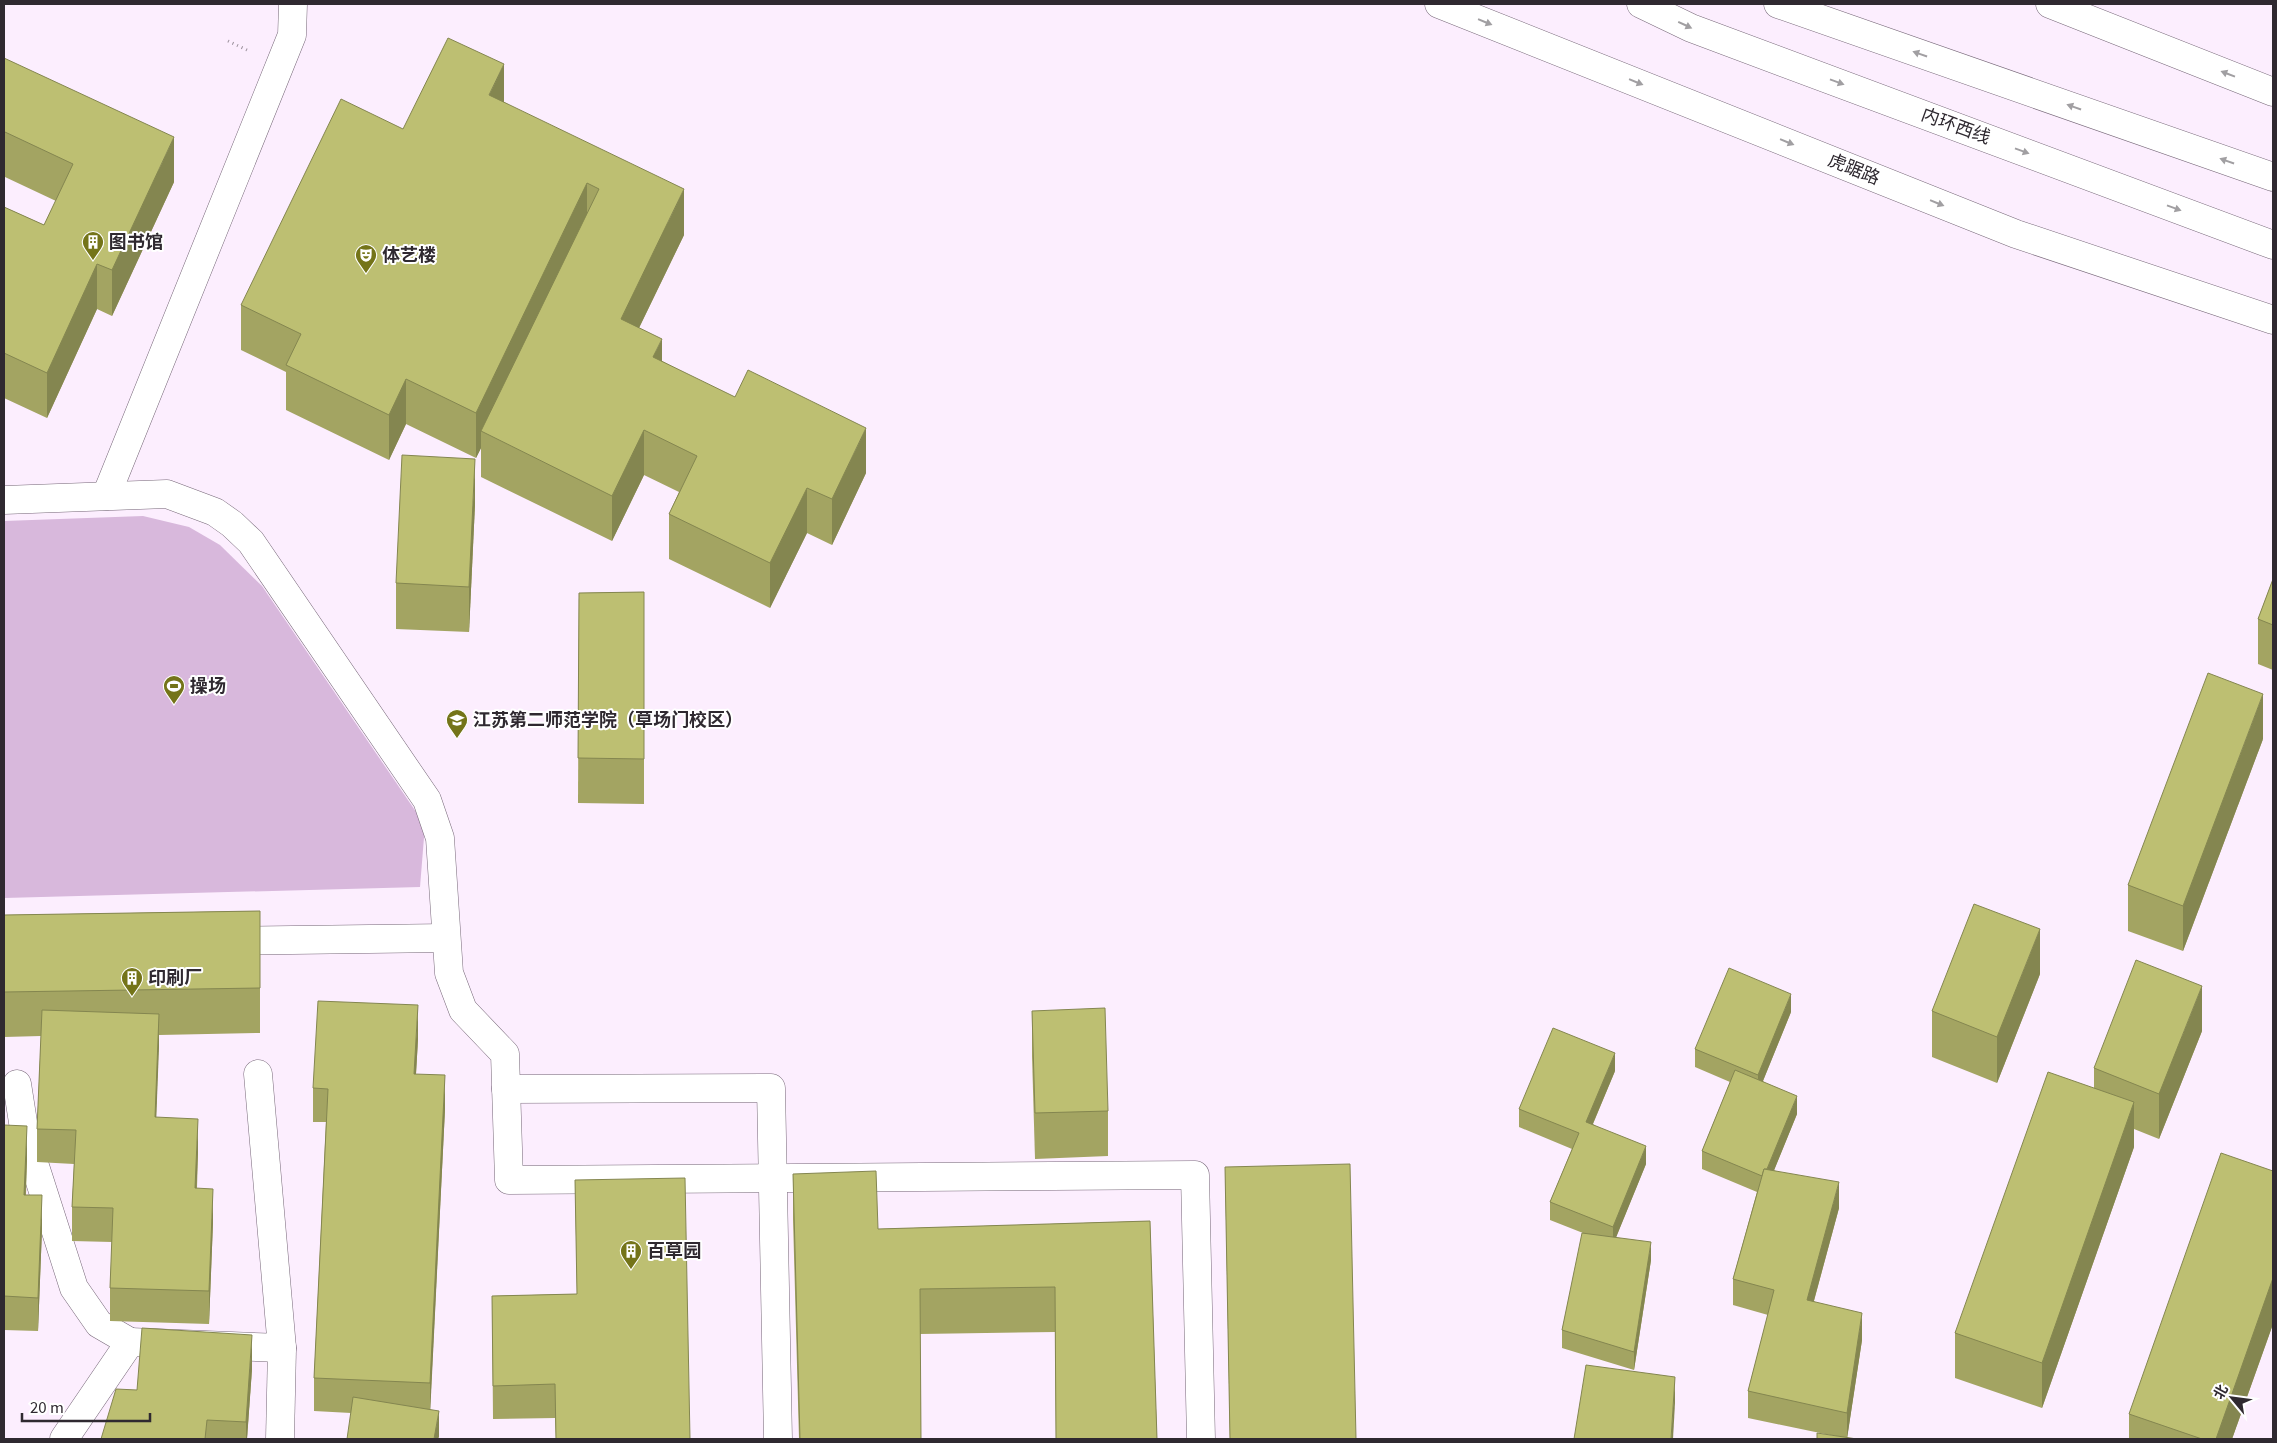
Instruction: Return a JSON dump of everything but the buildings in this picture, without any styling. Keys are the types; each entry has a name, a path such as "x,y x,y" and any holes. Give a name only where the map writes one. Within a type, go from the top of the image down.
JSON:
{"main road":[{"path":"106,496 292,34 293,4"},
{"name":"虎踞路","path":"1440,4 2016,234 2273,320"},
{"name":"内环西线","path":"1641,4 1691,28 2273,245"},
{"path":"1778,4 2273,177"},
{"path":"2050,4 2273,92"},
{"path":"4,500 167,494 215,512 232,524 251,542 427,800 440,838 449,973 463,1010 505,1054 509,1180 1195,1175 1201,1439"},
{"path":"200,942 446,938"},
{"path":"258,1074 282,1348 280,1439"},
{"path":"17,1084 25,1136 74,1288 99,1324 130,1342 282,1348"},
{"path":"506,1089 771,1088 778,1439"},
{"path":"64,1439 130,1342"}],"shaded area":[{"name":"操场","path":"143,516 189,527 220,545 262,586 425,825 420,887 4,898 4,521"}],"place":[{"name":"图书馆","path":"93,261"},
{"name":"体艺楼","path":"366,274"},
{"name":"操场","path":"174,705"},
{"name":"江苏第二师范学院（草场门校区）","path":"457,739"},
{"name":"印刷厂","path":"132,997"},
{"name":"百草园","path":"631,1270"}]}
